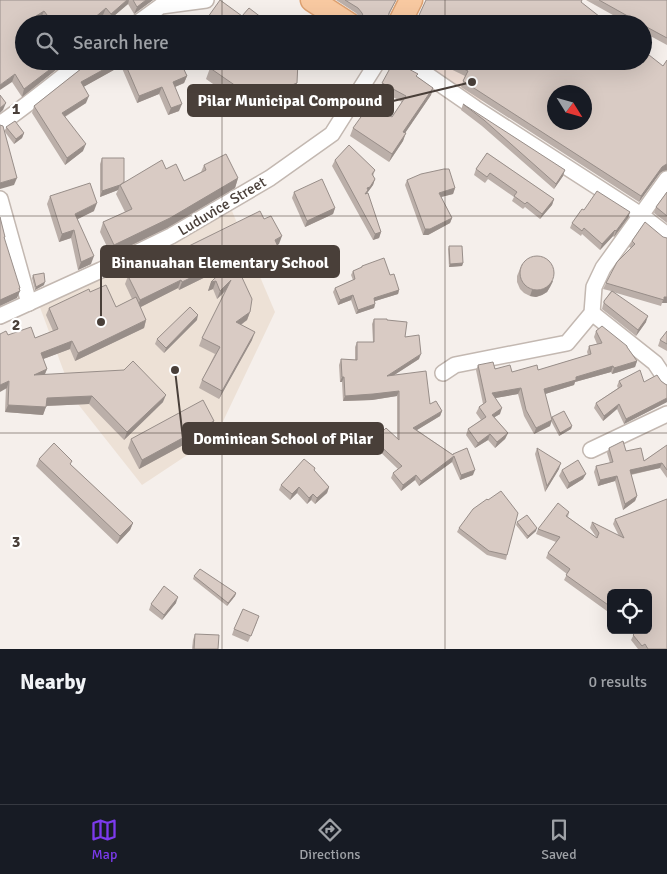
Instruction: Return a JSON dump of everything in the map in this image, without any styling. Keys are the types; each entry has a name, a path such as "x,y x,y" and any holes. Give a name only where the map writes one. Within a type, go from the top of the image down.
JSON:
{"main road":[{"path":"312,0 335,15"},
{"path":"404,15 411,0"}],"street":[{"path":"148,15 161,6 206,0"},
{"path":"0,124 71,70"},
{"name":"Luduvice Street","path":"0,316 171,236 270,178 332,134 372,70"},
{"path":"420,70 475,108 641,215 667,235"},
{"path":"443,373 455,365 567,343 592,313 594,287 603,268 667,179"},
{"path":"0,199 29,303"},
{"path":"592,313 655,362 667,380"},
{"path":"591,450 667,414"}],"shaded area":[{"path":"434,70 498,70 481,102"},
{"path":"232,211 275,312 216,436 142,485 74,399 38,302"}],"building":[{"path":"0,0 127,0 111,14 106,8 98,15 47,15 44,11 38,15 15,15 15,70 49,70 24,89 15,74 0,85"},
{"path":"133,0 146,0 137,7"},
{"path":"220,0 241,15 209,15"},
{"path":"345,0 396,0 389,15 363,15 358,8"},
{"path":"426,0 582,0 581,2 598,15 419,15"},
{"path":"599,0 667,0 667,38 652,30 652,15 626,15"},
{"path":"249,8 258,15 243,15"},
{"path":"652,57 663,66 667,60 667,164 662,167 641,196 463,81 468,71 466,70 652,70"},
{"path":"80,70 103,70 81,82 89,96 62,113 86,144 67,158 34,106"},
{"path":"128,70 184,70 187,76 173,82 182,104 171,108 162,87 139,96"},
{"path":"213,70 298,70 297,83 262,97 259,102"},
{"path":"389,70 411,70 418,74 416,76 433,88 403,132 406,133 392,154 353,128 371,103 392,117 406,96 382,83"},
{"path":"0,95 6,103 0,108"},
{"path":"463,104 565,170 556,184 484,120"},
{"path":"15,121 24,133 16,139 6,127"},
{"path":"0,125 3,126 17,178 0,183"},
{"path":"349,145 375,170 372,174 375,179 370,187 367,188 368,190 365,194 368,193 381,232 375,234 335,160"},
{"path":"487,153 554,199 542,214 527,202 525,204 514,196 517,192 490,173 487,177 476,169"},
{"path":"226,154 238,178 170,218 114,245 103,222 132,209 120,185 162,160 166,169 176,164 184,181 206,170 204,165"},
{"path":"102,158 124,158 124,182 102,191"},
{"path":"449,169 455,188 439,193 452,218 430,229 425,229 407,180 421,174"},
{"path":"322,179 335,208 307,221 294,192"},
{"path":"90,183 97,203 75,214 94,256 81,262 74,230 62,234 50,196"},
{"path":"597,191 630,212 616,231 602,244 584,228 582,231 572,223"},
{"path":"667,192 667,216 656,207"},
{"path":"260,211 264,219 271,216 282,236 275,240 279,249 255,261 256,264 239,271 252,299 250,312 236,322 255,332 222,391 202,380 220,347 202,338 231,280 220,291 216,281 211,282 241,253 140,300 128,276"},
{"path":"0,217 20,291 0,300"},
{"path":"645,222 663,237 667,238 667,297 664,297 664,300 606,283 617,262 635,244 632,241"},
{"path":"449,246 462,246 463,263 450,264"},
{"path":"537,256 544,257 549,261 553,266 553,280 549,285 544,289 537,290 530,289 525,285 521,280 520,273 521,266 525,261 530,257"},
{"path":"384,258 390,275 394,274 399,290 374,298 375,304 358,310 353,295 340,300 335,288 355,279 353,271"},
{"path":"44,273 45,282 36,287 33,275"},
{"path":"106,285 116,307 136,297 146,320 78,353 72,341 41,353 47,369 34,375 124,370 133,361 166,395 127,432 92,396 47,398 46,407 8,405 9,381 0,385 0,334 6,331 8,335 31,327 35,338 58,329 49,308 89,289 90,292"},
{"path":"612,291 648,316 638,330 604,303"},
{"path":"190,307 198,315 166,348 157,339"},
{"path":"374,319 407,322 405,337 419,335 421,354 387,376 426,371 430,404 436,401 442,411 413,428 453,455 467,448 475,470 461,475 454,456 421,481 416,475 403,485 393,473 402,466 374,440 386,428 399,440 399,391 345,396 344,377 342,377 341,359 357,360 357,342 374,342"},
{"path":"602,326 627,346 637,361 576,377 576,380 544,389 552,420 536,428 526,410 521,388 492,393 502,408 492,415 508,433 497,442 490,434 478,443 468,429 486,417 479,407 486,402 478,365 493,362 495,369 510,365 512,372 537,365 538,370 591,354 589,346 602,343 596,331"},
{"path":"667,331 667,344 660,340"},
{"path":"640,370 644,382 657,375 667,385 667,398 626,419 619,404 604,416 596,403 622,386 619,381"},
{"path":"203,400 214,421 142,460 131,439"},
{"path":"564,411 572,426 560,433 552,417"},
{"path":"623,441 626,451 641,448 644,461 667,445 667,470 662,463 630,470 637,496 625,504 617,476 600,480 596,466 613,462 609,448"},
{"path":"54,443 72,461 70,464 133,523 120,536 39,459"},
{"path":"537,448 561,463 547,486"},
{"path":"304,459 315,468 314,470 329,487 317,498 313,494 309,498 299,487 292,494 281,485"},
{"path":"578,460 586,474 569,483 562,470"},
{"path":"501,491 518,513 507,555 489,551 459,528 473,509"},
{"path":"667,499 667,649 648,649 645,644 642,646 633,635 652,634 652,589 607,589 607,604 566,575 570,569 548,553 560,537 538,529 558,503 569,512 566,516 597,538 599,533 592,522 624,538 615,519"},
{"path":"527,515 537,528 528,536 517,522"},
{"path":"200,569 236,593 228,603 194,576"},
{"path":"164,586 178,597 164,615 151,604"},
{"path":"243,609 259,616 251,636 234,629"},
{"path":"195,634 219,635 218,649 194,649"}],"place":[{"name":"Pilar Municipal Compound","path":"472,82"},
{"name":"Binanuahan Elementary School","path":"101,322"},
{"name":"Dominican School of Pilar","path":"175,370"}]}
